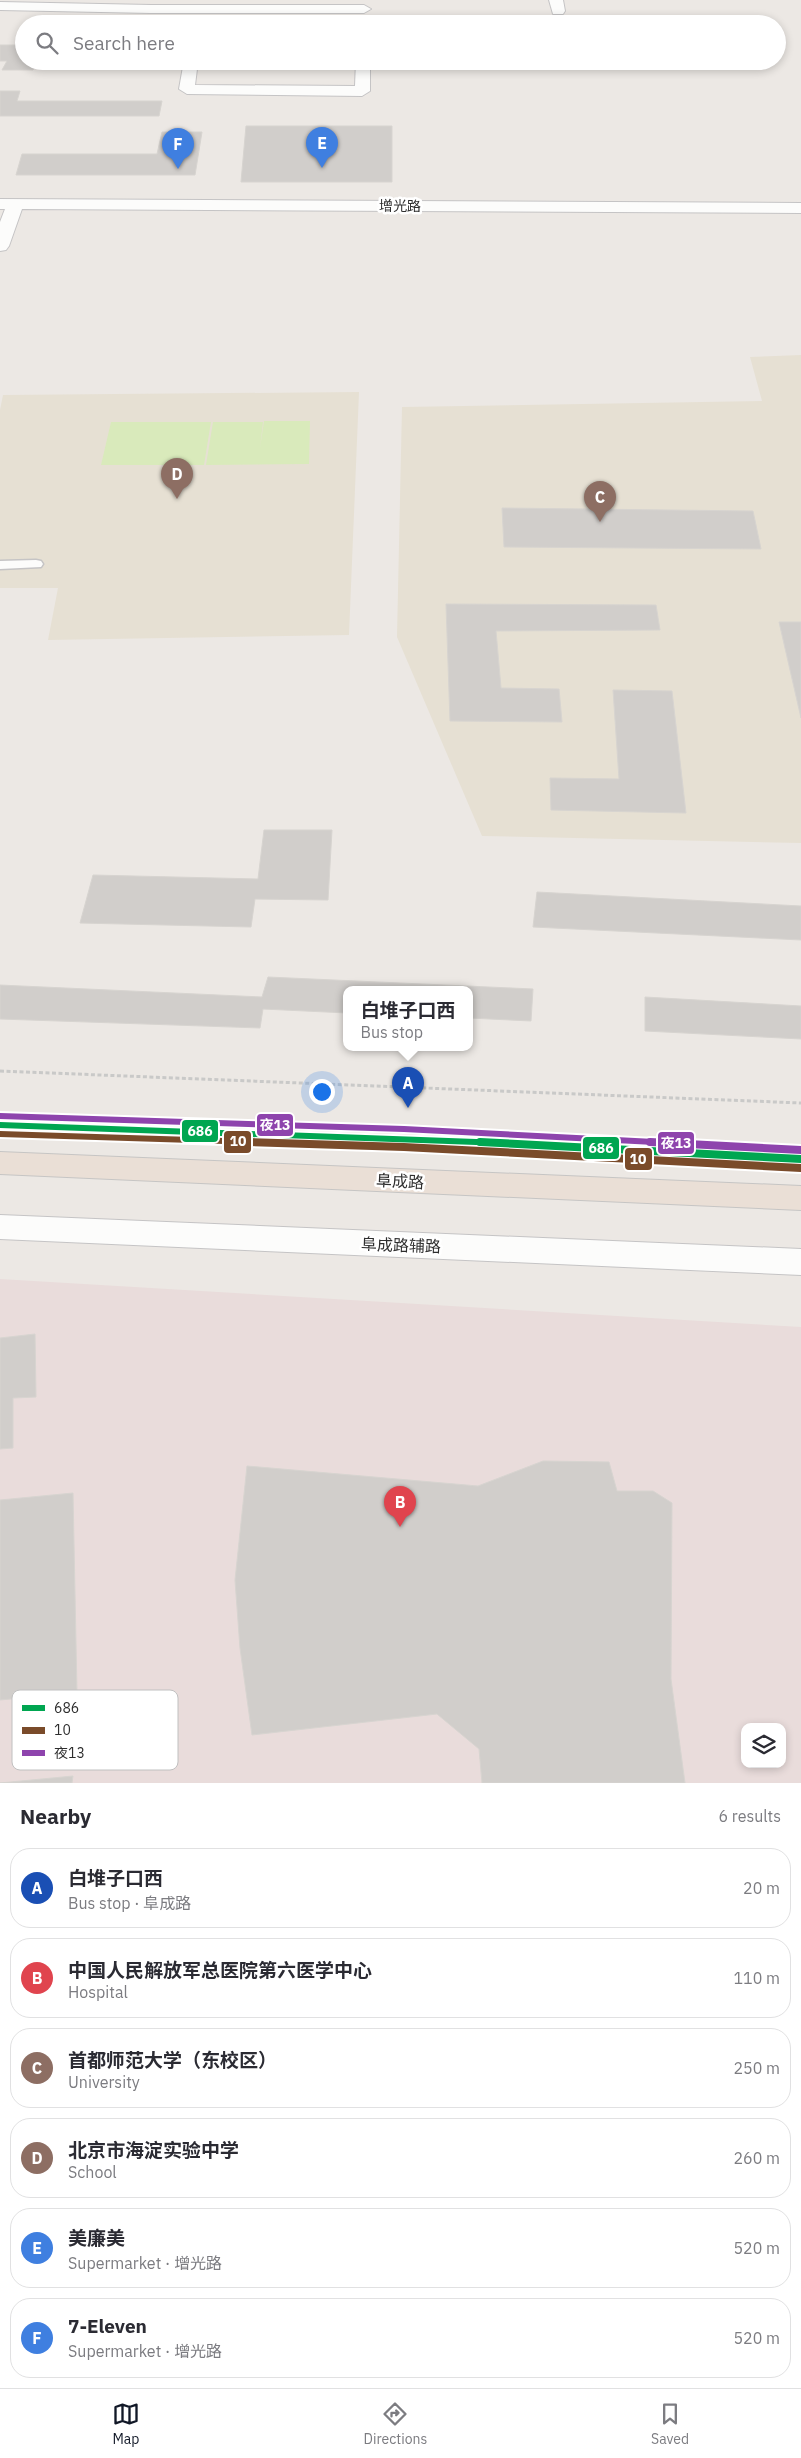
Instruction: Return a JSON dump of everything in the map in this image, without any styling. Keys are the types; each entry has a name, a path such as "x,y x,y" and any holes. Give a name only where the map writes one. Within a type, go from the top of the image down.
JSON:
{"highway":[{"path":"0,1125 404,1138 801,1159"},
{"name":"阜成路","path":"0,1163 801,1198"}],"street":[{"path":"0,6 74,3 200,9 365,4"},
{"path":"199,15 200,9"},
{"path":"190,70 187,88 362,91 363,70"},
{"path":"0,246 7,204"},
{"name":"增光路","path":"7,204 801,208"},
{"name":"阜成路辅路","path":"0,1228 801,1262"}],"lane":[{"path":"0,565 36,564"}],"path":[{"path":"0,1071 801,1103"}],"shaded area":[{"path":"801,355 801,843 482,836 397,637 402,407 762,401 750,357"},
{"path":"359,392 349,635 48,640 58,588 0,588 0,410 3,395"},
{"path":"0,1279 801,1327 801,1783 0,1783"}],"green space":[{"path":"264,421 310,421 309,464 206,465 213,422 263,422 260,448"},
{"path":"111,422 211,422 204,465 101,465"}],"building":[{"path":"0,45 15,45 15,70 2,70 7,61 0,61"},
{"path":"0,91 20,91 17,101 162,101 159,116 0,116"},
{"path":"246,126 392,126 392,182 241,182"},
{"path":"162,132 202,132 195,175 16,175 22,154 157,154"},
{"path":"502,508 753,511 761,549 504,547"},
{"path":"446,604 656,605 660,630 496,631 501,688 559,689 562,722 450,721"},
{"path":"779,622 801,622 801,718"},
{"path":"613,690 672,691 686,813 551,810 550,778 619,779"},
{"path":"264,830 332,830 328,900 255,899 251,927 80,923 93,875 258,879"},
{"path":"537,892 801,906 801,940 533,927"},
{"path":"268,977 467,986 343,986 343,1013 263,1009 260,1028 0,1019 0,985 262,997"},
{"path":"473,986 533,989 531,1021 473,1018"},
{"path":"645,997 801,1006 801,1039 645,1031"},
{"path":"35,1334 36,1397 13,1398 13,1448 0,1449 0,1338"},
{"path":"543,1461 609,1462 617,1491 653,1491 672,1503 671,1679 685,1783 482,1783 479,1749 437,1714 252,1735 240,1648 235,1580 247,1466 478,1486"},
{"path":"73,1493 77,1690 12,1690 12,1699 0,1700 0,1500"},
{"path":"73,1776 72,1783 0,1783"}],"transit line":[{"name":"夜13","path":"0,1116 404,1129 801,1150"},
{"name":"686","path":"0,1125 404,1138 801,1159"},
{"name":"10","path":"0,1134 404,1147 801,1168"}],"place":[{"name":"美廉美","path":"322,168"},
{"name":"7-Eleven","path":"178,169"},
{"name":"北京市海淀实验中学","path":"177,499"},
{"name":"首都师范大学（东校区）","path":"600,522"},
{"name":"白堆子口西","path":"408,1108"},
{"name":"中国人民解放军总医院第六医学中心","path":"400,1527"}]}
